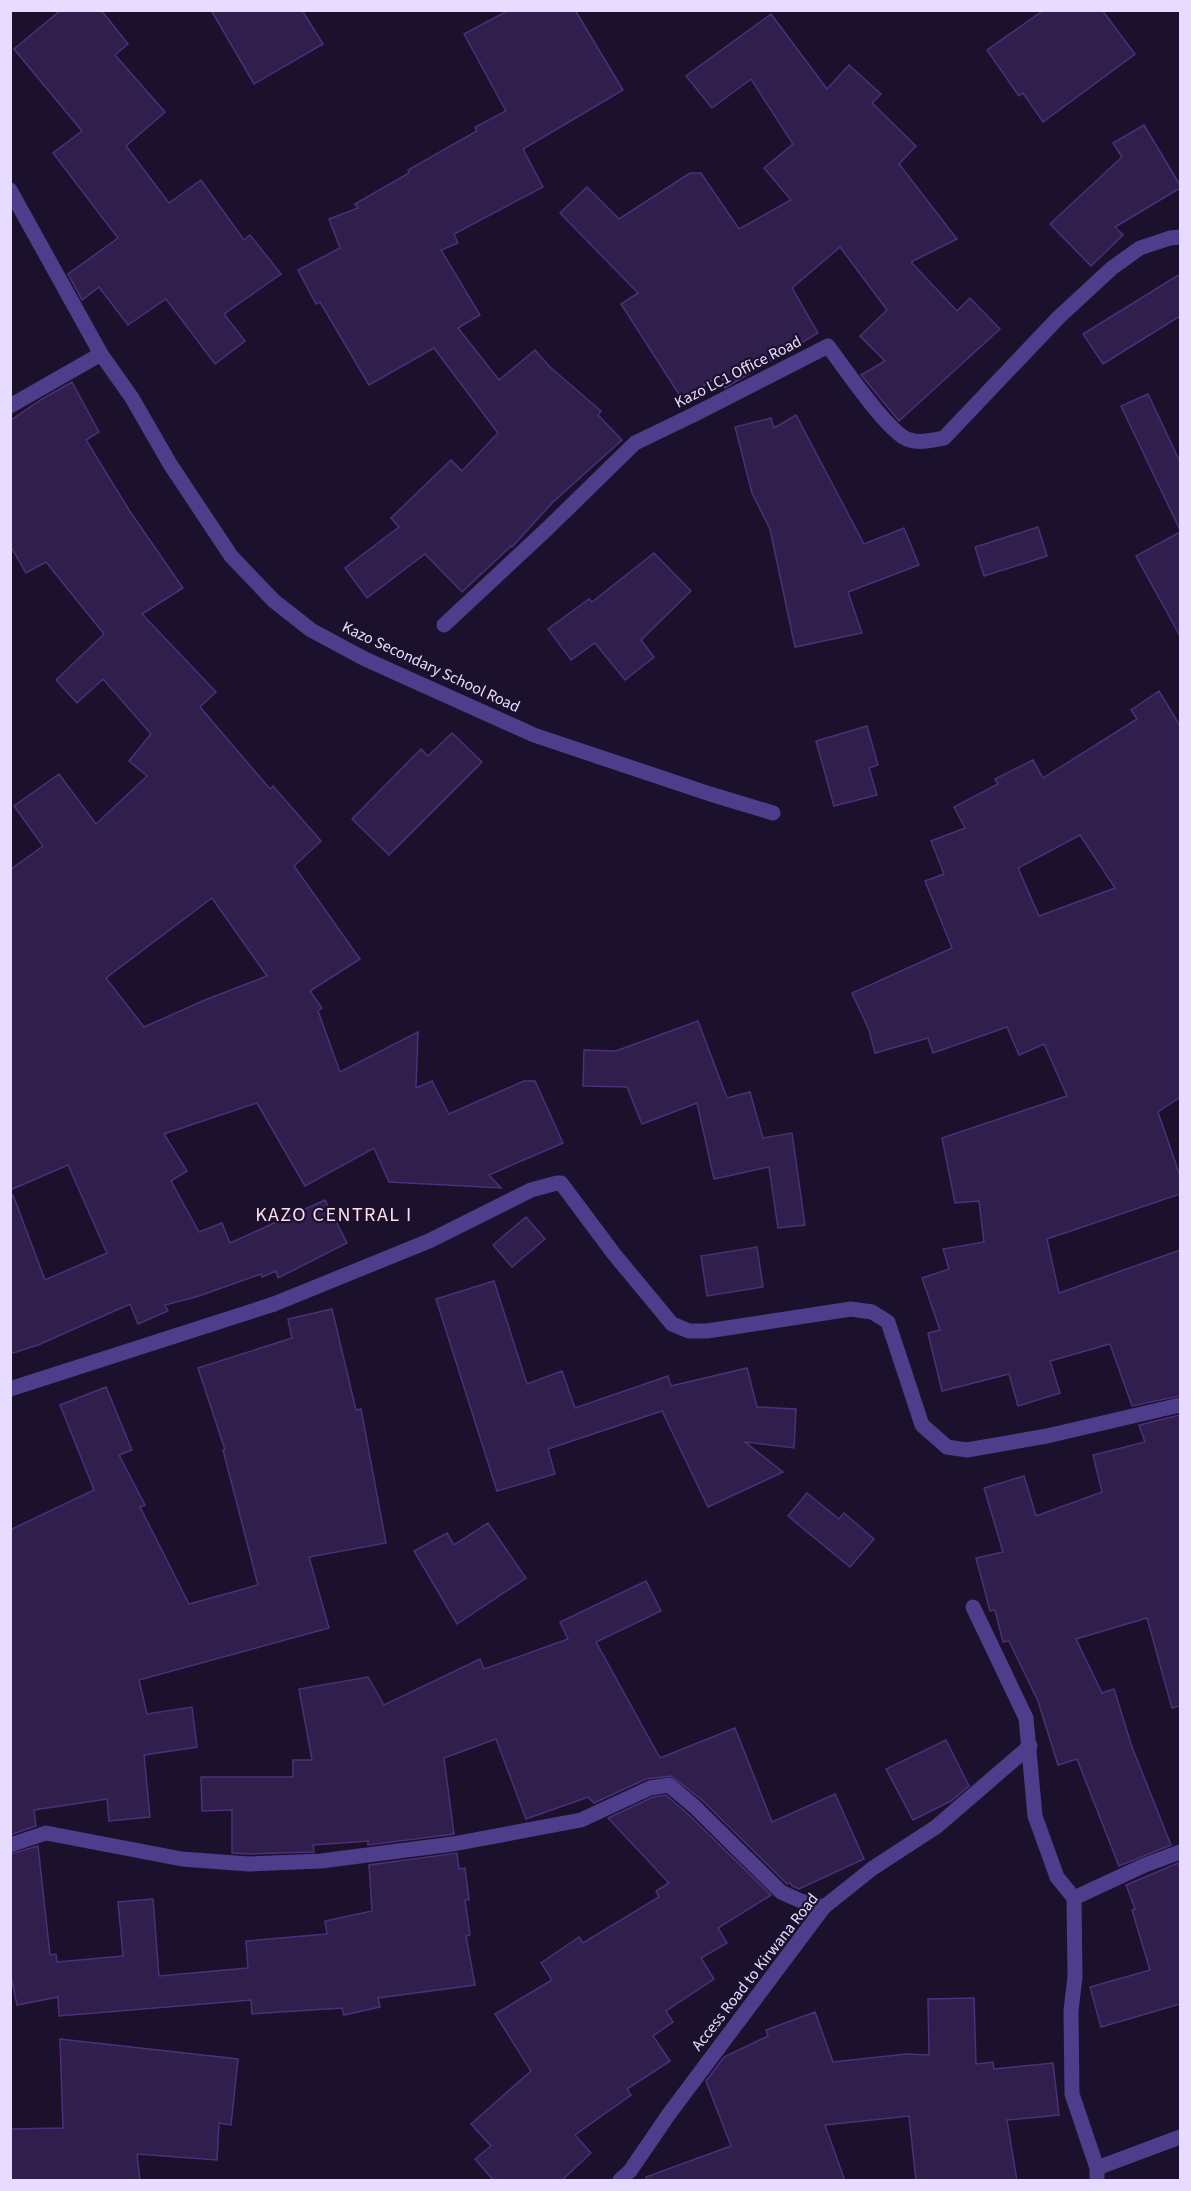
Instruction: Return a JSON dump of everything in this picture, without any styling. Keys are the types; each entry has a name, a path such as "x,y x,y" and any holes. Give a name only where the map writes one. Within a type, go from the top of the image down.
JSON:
{"street":[{"name":"Kazo Secondary School Road","path":"10,190 101,354 132,398 170,464 231,556 274,601 311,630 365,659 534,735 772,813"},
{"name":"Kazo LC1 Office Road","path":"444,625 635,443 828,346 891,428 907,439 926,442 944,438 1059,317 1112,268 1140,248 1180,237"},
{"path":"10,406 101,354"},
{"path":"10,1389 274,1304 429,1241 531,1190 557,1183 561,1184 614,1254 672,1324 689,1331 707,1331 851,1309 872,1312 888,1322 922,1425 947,1447 967,1450 1047,1436 1180,1405"},
{"path":"973,1607 1026,1718 1035,1816 1057,1877 1074,1898 1075,1977 1071,2011 1072,2094 1097,2174 1180,2137"},
{"name":"Access Road to Kirwana Road","path":"621,2181 824,1907 873,1868 936,1827 1030,1746"},
{"path":"10,1845 46,1833 182,1859 249,1864 321,1861 453,1844 581,1820 650,1788 669,1785 707,1818 780,1892 824,1907"},
{"path":"1074,1898 1180,1852"}],"building":[{"path":"61,10 101,10 128,44 115,55 165,112 126,146 169,203 201,180 244,240 250,235 281,274 224,314 245,341 215,364 166,299 128,325 99,287 82,300 68,274 118,238 53,153 82,131 14,49"},
{"path":"211,10 302,10 323,44 254,84"},
{"path":"509,10 575,10 623,90 523,149 543,187 454,234 458,243 441,250 480,315 458,328 499,380 535,350 550,367 601,411 598,415 622,440 553,502 512,547 462,592 425,554 367,598 345,568 399,527 391,518 451,460 462,471 498,433 434,348 369,385 320,302 316,304 298,270 340,248 329,219 358,208 355,204 409,173 408,170 477,131 475,127 506,111 464,34"},
{"path":"1044,10 1102,10 1135,54 1043,122 1023,93 1019,96 987,50"},
{"path":"771,14 827,89 849,65 881,94 872,103 916,146 899,164 957,239 911,262 957,311 970,298 1000,329 899,421 861,375 885,361 860,336 887,310 840,247 792,288 818,333 725,388 721,375 682,399 621,304 638,293 560,213 587,187 619,219 690,173 701,173 739,229 791,200 764,168 793,144 751,79 712,108 686,76"},
{"path":"1144,125 1180,188 1115,227 1123,235 1091,266 1050,224 1122,157 1113,143"},
{"path":"1180,274 1180,316 1103,364 1083,334"},
{"path":"72,382 99,432 86,440 129,510 183,588 142,614 216,692 200,707 270,789 273,786 321,841 294,866 360,959 310,991 322,1008 318,1011 340,1072 418,1032 416,1088 432,1081 449,1114 524,1081 535,1081 563,1143 489,1175 501,1188 389,1182 374,1148 305,1186 257,1103 164,1134 187,1171 171,1181 199,1232 222,1223 230,1243 325,1200 347,1243 278,1278 276,1271 262,1277 261,1274 199,1296 165,1305 168,1311 138,1324 130,1304 38,1345 10,1354 10,1196 13,1195 45,1280 107,1253 68,1165 10,1190 10,870 43,846 14,806 59,774 96,824 147,776 129,761 151,734 103,679 77,703 56,680 104,634 46,562 26,573 10,545 10,421","holes":["212,898 267,976 144,1027 106,978"]},
{"path":"1148,394 1180,462 1180,530 1121,406"},
{"path":"796,415 864,544 904,528 919,565 848,592 862,633 795,647 770,529 752,493 735,427 771,418 774,428"},
{"path":"1038,527 1047,556 984,576 975,547"},
{"path":"1180,532 1180,636 1136,556"},
{"path":"654,553 691,591 641,640 654,657 625,680 595,643 571,660 548,629 589,599 592,602"},
{"path":"1159,691 1180,726 1180,1097 1158,1112 1180,1176 1180,1194 1047,1239 1059,1293 1180,1250 1180,1396 1132,1406 1110,1344 1050,1361 1060,1393 1018,1406 1009,1374 942,1391 928,1333 940,1330 922,1278 949,1269 943,1249 984,1242 979,1201 955,1203 942,1138 1067,1096 1044,1044 1019,1055 1007,1027 933,1053 928,1038 875,1053 869,1030 852,993 952,948 925,881 944,874 931,841 965,828 954,807 998,784 995,779 1033,760 1043,778 1137,719 1131,710","holes":["1080,835 1115,888 1039,916 1018,868"]},
{"path":"867,726 878,765 869,768 877,795 834,806 816,741"},
{"path":"452,733 482,762 389,855 352,819 421,749 428,756"},
{"path":"698,1021 727,1098 750,1092 763,1138 792,1133 805,1225 778,1228 769,1167 714,1179 697,1103 642,1124 627,1087 583,1086 584,1050 616,1051"},
{"path":"526,1217 545,1239 512,1267 493,1245"},
{"path":"757,1247 763,1287 707,1296 701,1256"},
{"path":"494,1281 527,1384 562,1371 575,1408 668,1376 671,1386 747,1368 757,1407 796,1409 794,1448 745,1442 783,1472 708,1507 662,1411 548,1449 555,1474 497,1491 436,1299"},
{"path":"332,1309 356,1410 361,1409 386,1543 309,1557 329,1628 139,1680 147,1714 192,1707 197,1747 144,1755 150,1817 109,1821 107,1799 34,1810 36,1826 10,1835 10,1530 94,1490 60,1405 106,1387 132,1450 119,1455 145,1505 140,1507 189,1604 258,1585 223,1450 225,1450 198,1368 292,1338 288,1319"},
{"path":"1180,1415 1180,1706 1172,1708 1147,1618 1076,1639 1102,1693 1114,1689 1132,1747 1171,1845 1119,1866 1077,1759 1058,1765 1038,1701 1009,1641 1003,1642 995,1610 990,1611 976,1558 1003,1552 984,1488 1024,1476 1036,1516 1102,1492 1093,1455 1145,1442 1139,1425"},
{"path":"807,1493 839,1519 844,1513 874,1539 850,1567 788,1516"},
{"path":"488,1523 526,1578 457,1624 414,1551 447,1533 454,1545"},
{"path":"646,1581 661,1611 596,1642 660,1758 735,1728 772,1822 835,1794 864,1859 799,1889 790,1883 787,1884 702,1800 671,1776 646,1779 594,1803 588,1797 526,1819 496,1739 444,1758 454,1834 368,1845 368,1841 313,1845 314,1852 232,1853 232,1810 202,1811 201,1777 293,1777 293,1760 312,1760 299,1689 368,1677 384,1705 480,1659 484,1669 568,1639 560,1622"},
{"path":"946,1740 969,1786 951,1801 913,1820 886,1769"},
{"path":"666,1795 771,1895 718,1928 727,1943 701,1958 714,1979 666,2011 673,2022 653,2036 670,2061 627,2089 631,2095 575,2135 591,2153 561,2181 494,2181 475,2159 491,2146 471,2124 531,2071 495,2014 552,1980 541,1963 579,1937 583,1943 659,1897 656,1891 669,1883 608,1818 653,1797"},
{"path":"38,1846 50,1955 56,1954 57,1962 123,1956 118,1902 153,1899 159,1976 248,1968 246,1941 327,1934 325,1921 372,1911 369,1865 457,1853 459,1869 465,1868 469,1900 465,1900 470,1935 466,1936 475,1985 378,1998 380,2007 344,2015 342,2008 252,2014 251,2000 59,2016 58,1997 17,2005 10,1971 10,1854"},
{"path":"1178,1863 1180,1870 1180,2004 1101,2027 1090,1987 1150,1970 1132,1910 1135,1909 1126,1885"},
{"path":"974,1998 976,2064 993,2062 994,2069 1053,2063 1059,2115 1007,2120 1017,2181 916,2181 909,2116 825,2125 845,2181 646,2181 646,2177 731,2146 706,2081 724,2057 768,2036 766,2030 815,2012 833,2062 906,2054 929,2055 928,1999"},
{"path":"60,2039 238,2059 231,2125 219,2123 217,2160 137,2154 140,2181 10,2181 10,2129 63,2128"}],"district":[{"name":"KAZO CENTRAL I","path":"334,1215"}]}
